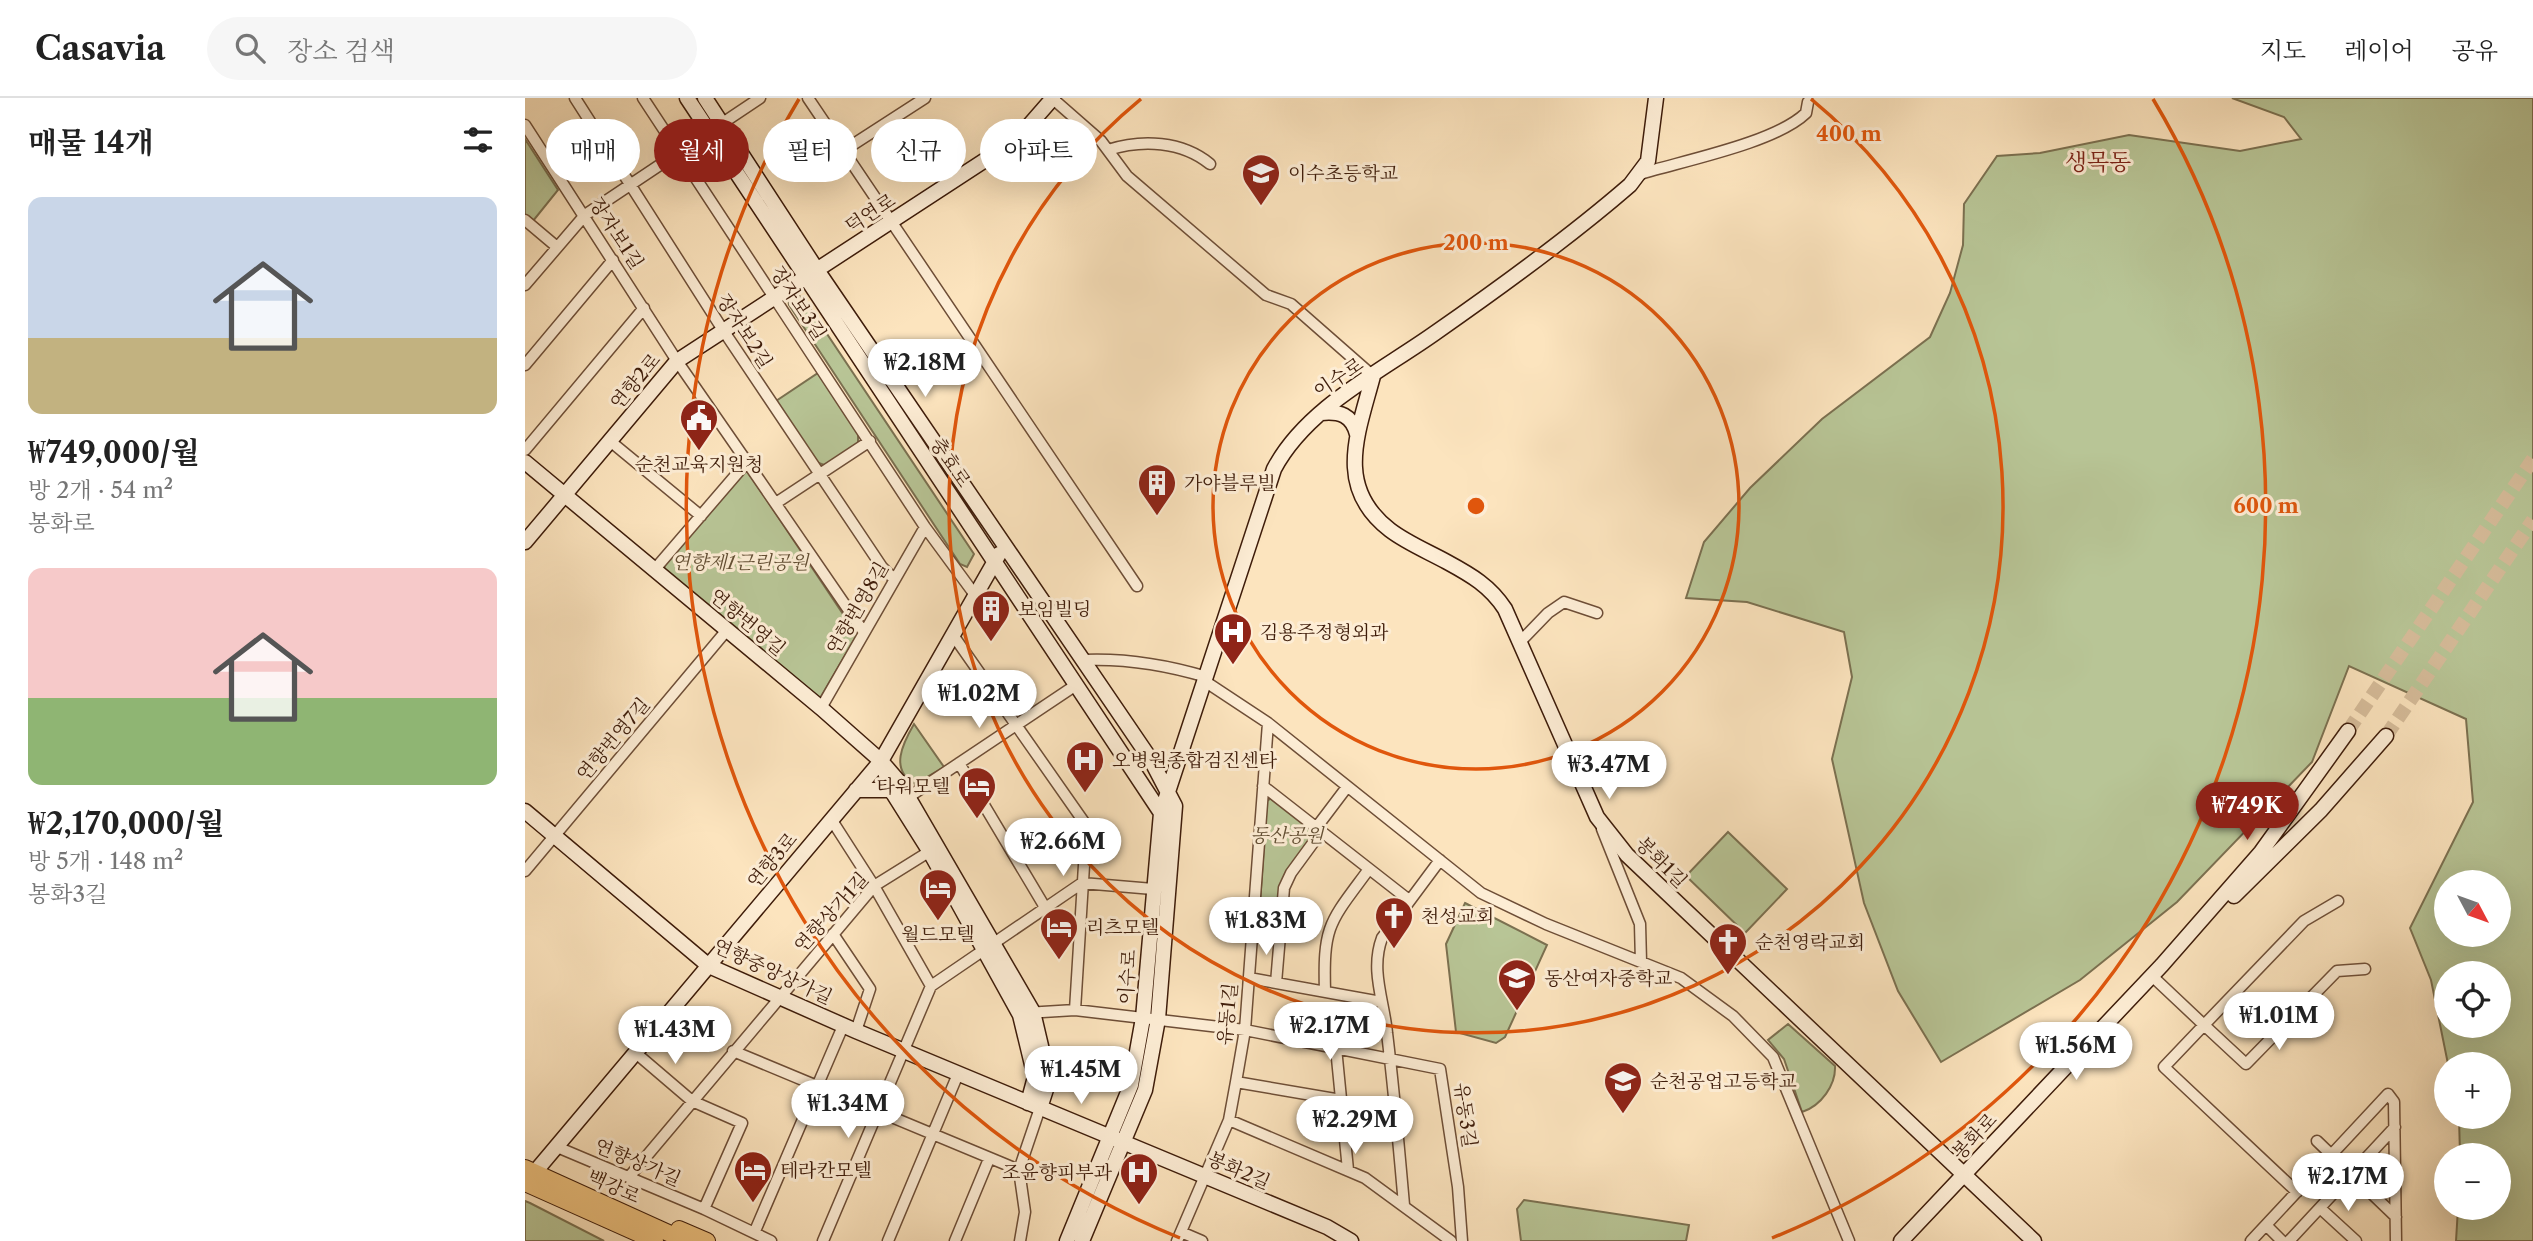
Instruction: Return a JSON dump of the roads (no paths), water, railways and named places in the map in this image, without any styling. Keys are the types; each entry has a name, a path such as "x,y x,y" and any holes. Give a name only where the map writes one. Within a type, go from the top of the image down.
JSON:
{"main road":[{"name":"백강로","path":"528,1174 655,1241"},
{"path":"595,1208 622,1206 707,1241"},
{"name":"백강로","path":"595,1208 686,1241"},
{"path":"595,1208 610,1229 636,1241"}],"street":[{"name":"장자보2길","path":"575,98 723,330 882,567 893,578"},
{"name":"장자보3길","path":"643,98 657,119"},
{"name":"충효로","path":"687,98 707,119"},
{"name":"충효로","path":"705,98 713,119"},
{"path":"729,119 760,98"},
{"path":"808,98 822,119"},
{"path":"857,142 925,98"},
{"path":"1052,98 1108,150 1122,171 1266,295 1291,304 1373,376"},
{"name":"덕연로","path":"811,274 996,153 1025,130 1052,98"},
{"name":"이수로","path":"1067,1241 1131,1085 1151,1018 1153,889 1160,813 1207,679 1274,469 1292,441 1319,413 1600,209 1640,174 1651,148 1655,98"},
{"path":"1640,174 1713,153 1789,125 1806,113 1808,102"},
{"name":"장자보1길","path":"525,125 677,361 747,461"},
{"path":"1108,150 1139,143 1171,145 1210,164"},
{"path":"525,285 585,215 654,169"},
{"path":"857,171 1136,586"},
{"name":"충효로","path":"749,179 994,561 1160,813"},
{"name":"장자보3길","path":"699,182 925,527 975,595"},
{"path":"525,220 557,247"},
{"path":"525,365 613,260"},
{"name":"충효로","path":"811,274 1005,548 1168,787"},
{"name":"연향2로","path":"525,542 677,361 774,295 811,274"},
{"path":"525,450 644,308"},
{"name":"봉화1길","path":"1373,376 1357,434 1354,473 1360,492 1378,518 1397,535 1477,578 1496,595 1520,642 1597,817 1627,855 2034,1241"},
{"path":"1319,413 1335,412 1345,416 1354,423 1357,434"},
{"path":"610,441 701,516"},
{"path":"775,503 870,442"},
{"path":"655,569 747,461 863,631"},
{"name":"연향번영길","path":"525,462 881,761 934,849 1026,1014 1049,1080 1034,1106"},
{"name":"연향번영8길","path":"821,708 893,578 925,527"},
{"name":"연향3로","path":"528,1174 557,1147 637,1054 881,761 994,561 1005,548"},
{"path":"1520,642 1548,613 1565,602 1597,613"},
{"name":"연향번영7길","path":"525,871 727,630"},
{"path":"953,635 1018,724 1084,822 1086,833 1075,1010"},
{"path":"1082,660 1101,659 1167,667 1207,679 1268,723 1481,893 1546,925 1690,984 1733,1016 1766,1047 1778,1067 1849,1241"},
{"path":"856,790 900,793 959,763 1076,685"},
{"name":"유동1길","path":"1179,1236 1229,1120 1236,1082 1245,1030 1268,723"},
{"name":"봉화로","path":"1901,1241 2157,970 2276,834 2347,731"},
{"name":"봉화로","path":"2157,970 2298,833 2386,736"},
{"path":"894,741 900,793"},
{"path":"1151,760 1169,766 1178,759"},
{"path":"959,763 1046,909"},
{"path":"1263,786 1409,900"},
{"name":"이수로","path":"1082,1241 1145,1090 1175,806 1168,787"},
{"path":"1276,983 1284,888 1347,787"},
{"name":"연향중앙상가길","path":"525,811 709,966 1110,1137"},
{"path":"1597,817 1640,924 1641,962"},
{"path":"831,819 874,886 931,986"},
{"name":"연향상가1길","path":"629,1177 874,886 934,849"},
{"path":"1404,1205 1377,952 1382,938 1440,860"},
{"path":"1325,991 1327,932 1332,918 1369,869"},
{"path":"823,1241 931,986 1082,883 1153,889"},
{"path":"2297,1192 2164,1067 2304,921 2338,901"},
{"path":"755,1231 819,1087 870,989 833,934"},
{"path":"2157,970 2204,1025 2246,1064 2337,971 2365,969"},
{"path":"1249,978 1381,1002"},
{"name":"유동3길","path":"1026,1014 1075,1010 1245,1030 1440,1069 1443,1074 1458,1187 1462,1241"},
{"path":"1336,1048 1348,1170"},
{"path":"733,1051 1019,1170"},
{"path":"637,1054 692,1101 742,1123 705,1209"},
{"path":"888,1241 958,1074"},
{"path":"1236,1082 1341,1100"},
{"path":"2252,1241 2388,1094 2394,1102 2396,1241"},
{"path":"1020,1241 1025,1212 1019,1170 1034,1106"},
{"path":"1229,1120 1348,1170 1404,1205 1451,1241"},
{"path":"2289,1241 2395,1127"},
{"name":"봉화2길","path":"1110,1137 1327,1227 1351,1241"},
{"path":"2317,1141 2396,1217"},
{"name":"연향상가길","path":"557,1147 705,1209 771,1241"},
{"path":"955,1241 989,1159"},
{"path":"2320,1208 2355,1241"},
{"path":"2266,1226 2282,1241"},
{"path":"1179,1236 1202,1241"}],"tunnel":[{"path":"2348,731 2533,459"},
{"path":"2386,736 2533,520"}],"place":[{"name":"이수초등학교","path":"1261,207"},
{"name":"순천교육지원청","path":"699,452"},
{"name":"가야블루빌","path":"1157,517"},
{"name":"보임빌딩","path":"991,643"},
{"name":"김용주정형외과","path":"1233,666"},
{"name":"오병원종합검진센타","path":"1085,794"},
{"name":"타워모텔","path":"977,820"},
{"name":"월드모텔","path":"938,922"},
{"name":"천성교회","path":"1394,950"},
{"name":"리츠모텔","path":"1059,961"},
{"name":"순천영락교회","path":"1728,976"},
{"name":"동산여자중학교","path":"1517,1012"},
{"name":"순천공업고등학교","path":"1623,1115"},
{"name":"테라칸모텔","path":"753,1204"},
{"name":"조윤향피부과","path":"1139,1206"}],"district":[{"name":"생목동","path":"2098,162"}],"park label":[{"name":"연향제1근린공원","path":"740,562"},
{"name":"동산공원","path":"1287,835"}]}
